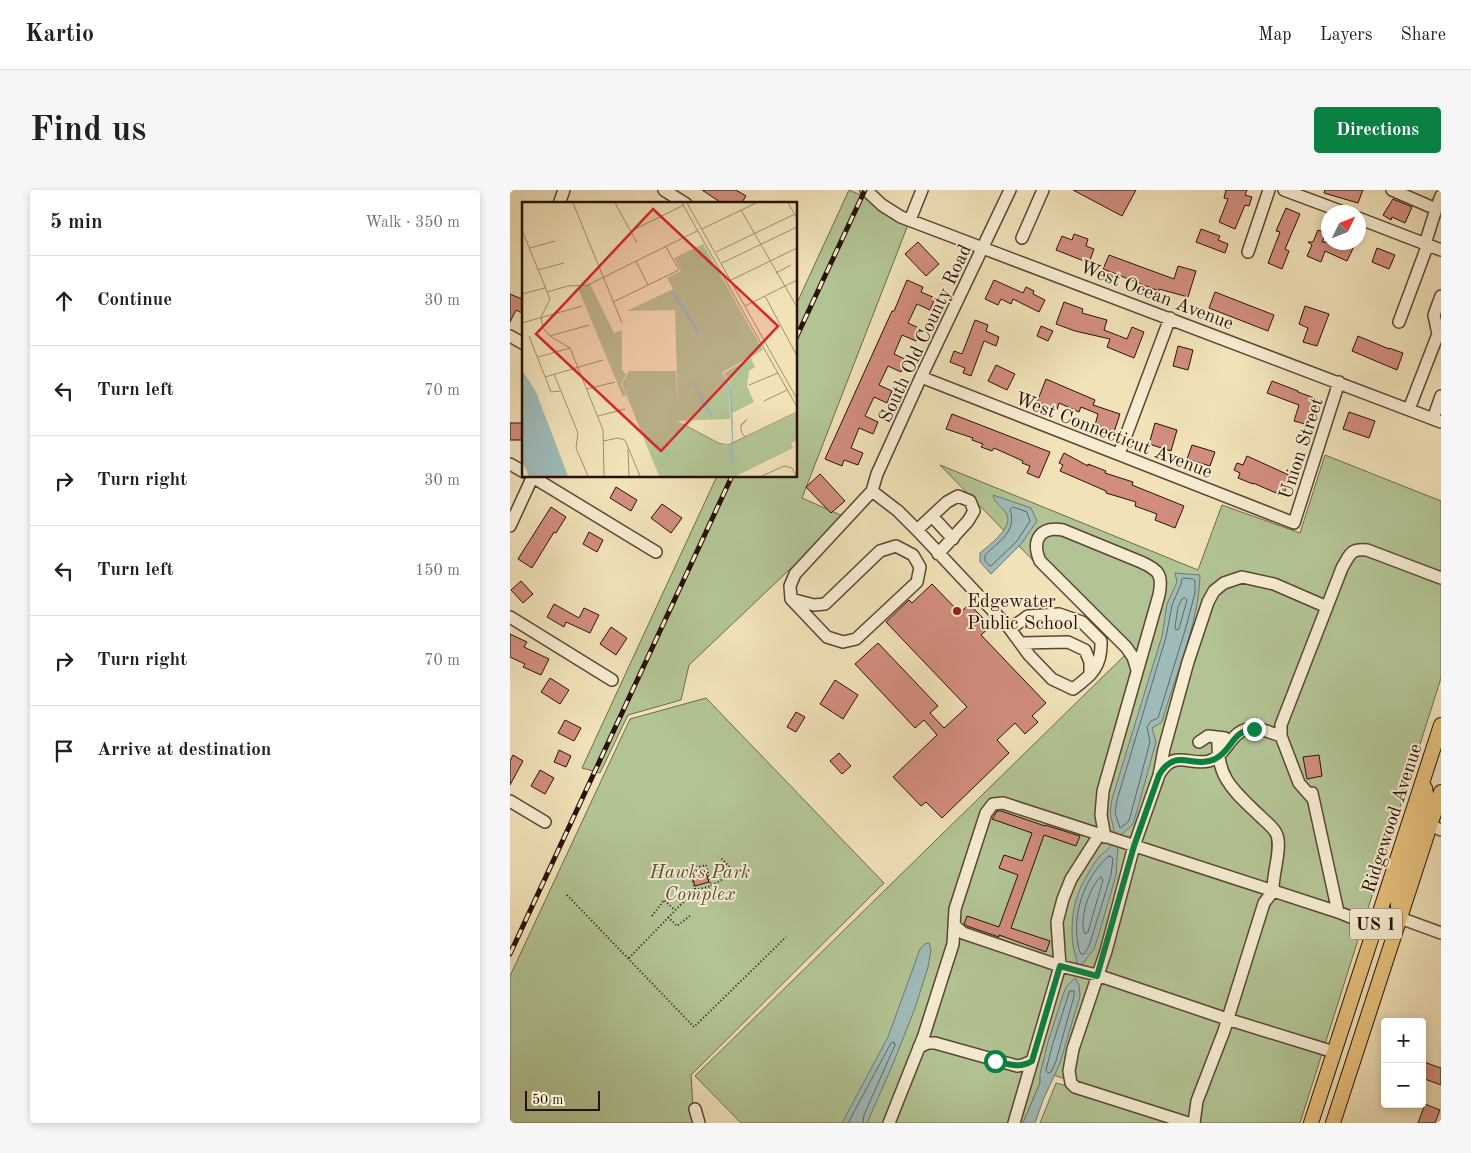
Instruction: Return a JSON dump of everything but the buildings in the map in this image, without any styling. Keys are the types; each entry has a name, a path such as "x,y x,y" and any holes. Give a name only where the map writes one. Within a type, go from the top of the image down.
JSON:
{"main road":[{"name":"Ridgewood Avenue","path":"1312,1123 1441,725"},
{"path":"1401,914 1397,895 1427,799 1422,783"},
{"name":"Ridgewood Avenue","path":"1333,1123 1401,914 1436,827 1441,792"},
{"path":"1350,1070 1349,1048 1382,945 1381,937 1375,927"}],"street":[{"path":"560,202 564,190"},
{"path":"664,190 683,202"},
{"name":"West Ocean Avenue","path":"866,190 882,205 900,217 1437,420"},
{"path":"910,220 922,190"},
{"name":"South Old County Road","path":"872,492 877,474 921,377 1010,190"},
{"path":"1022,238 1043,190"},
{"path":"1248,252 1269,190"},
{"path":"1284,190 1324,205"},
{"path":"1392,190 1436,209"},
{"path":"1399,322 1441,196"},
{"path":"1366,221 1441,250"},
{"path":"1408,409 1439,335 1434,315 1441,296"},
{"path":"1119,454 1170,318"},
{"path":"510,336 522,343"},
{"name":"West Connecticut Avenue","path":"921,377 1294,523"},
{"name":"Union Street","path":"1294,523 1339,382"},
{"path":"1437,420 1441,396"},
{"path":"510,464 522,471"},
{"path":"510,526 529,478"},
{"path":"533,478 656,552"},
{"path":"815,624 825,604 880,551 896,546 913,555 920,567 917,582 856,639 843,642 827,637 791,599 790,586 795,574 872,492 898,511 1010,629 1052,679 1073,690 1090,676 1101,656 1100,641 1082,622 1059,614 1028,616 1010,629"},
{"path":"916,530 948,502 958,496 970,501 974,511 968,521 938,554"},
{"path":"932,516 953,539"},
{"path":"1014,1123 1060,966 1057,922 1063,899 1071,879 1102,836 1103,791 1159,595 1161,582 1158,573 1152,567 1141,562 1063,530 1052,528 1046,530 1040,535 1037,543 1036,551 1040,560 1126,647 1137,670"},
{"path":"1338,912 1312,794 1299,783 1281,736 1281,725 1326,606 1351,552 1357,549 1367,550 1441,578"},
{"path":"1188,1123 1075,1087 1071,1083 1069,1071 1073,1049 1097,976 1134,846 1159,775 1164,749 1188,662 1208,602 1214,590 1224,583 1242,577 1274,584 1326,606"},
{"path":"791,599 814,605 825,604"},
{"path":"510,617 612,680"},
{"path":"1022,643 1068,642 1085,650 1090,662 1090,676"},
{"path":"1159,775 1164,766 1176,760 1207,762 1221,755 1238,735 1246,729 1254,729 1281,736"},
{"path":"1199,742 1208,736 1228,738 1238,735"},
{"path":"1194,1123 1197,1101 1227,1020 1264,902 1273,891 1272,880 1278,847 1276,832 1229,785 1217,757 1218,738"},
{"path":"510,801 545,822"},
{"path":"889,1123 926,1029 954,940 959,930 955,909 986,813 994,804 1003,804 1134,846 1338,912 1375,927"},
{"path":"1401,914 1441,933"},
{"path":"959,930 1060,966 1097,976 1227,1020 1334,1052"},
{"path":"926,1029 928,1036 935,1043"},
{"path":"919,1047 928,1043 935,1043 1017,1066 1032,1061"},
{"path":"695,1109 699,1123"}],"path":[{"path":"629,958 695,890 712,886 733,871 720,858"},
{"path":"695,890 689,869 706,865 712,886"},
{"path":"567,896 694,1027 786,938"},
{"path":"652,916 664,900 675,910"},
{"path":"668,917 677,926 691,915"}],"green space":[{"path":"849,190 911,217 802,498 845,517 689,665 681,700 628,715 600,773 582,768 716,478 798,478 798,301"},
{"path":"1325,455 1441,501 1441,678 1300,1123 1201,1123 1041,1071 1040,1083 1023,1123 741,1123 695,1076 1125,655 940,465 1198,570 1222,505 1300,533"},
{"name":"Hawks Park Complex","path":"706,698 884,883 691,1075 694,1123 510,1123 510,976 630,719"},
{"path":"1056,1083 1094,1093 1173,1123 1040,1123"}],"water":[{"path":"993,495 1031,508 1037,521 1021,544 991,574 980,562 980,553 999,536 1008,520 1007,515 995,501"},
{"path":"1175,573 1200,575 1199,593 1191,630 1162,722 1152,728 1156,742 1133,824 1120,836 1115,835 1110,813 1112,799 1162,636 1167,604 1177,582"},
{"path":"1112,843 1118,844 1116,875 1094,949 1081,966 1077,964 1072,936 1076,900 1083,882 1092,867"},
{"path":"929,943 931,950 928,967 915,1008 867,1123 842,1123 888,1037 920,949"},
{"path":"1075,978 1079,985 1080,996 1060,1063 1035,1123 1023,1123 1040,1083 1040,1074 1048,1042 1063,995 1066,987"}],"railway":[{"path":"798,334 865,190"},
{"path":"510,954 731,478"}],"place":[{"name":"Edgewater Public School","path":"957,611"}],"route":[{"path":"995,1061 1017,1066 1032,1061 1060,966 1097,976 1106,951 1134,846 1159,775 1164,766 1170,762 1182,759 1207,762 1221,755 1238,735 1246,729 1254,729"}]}
